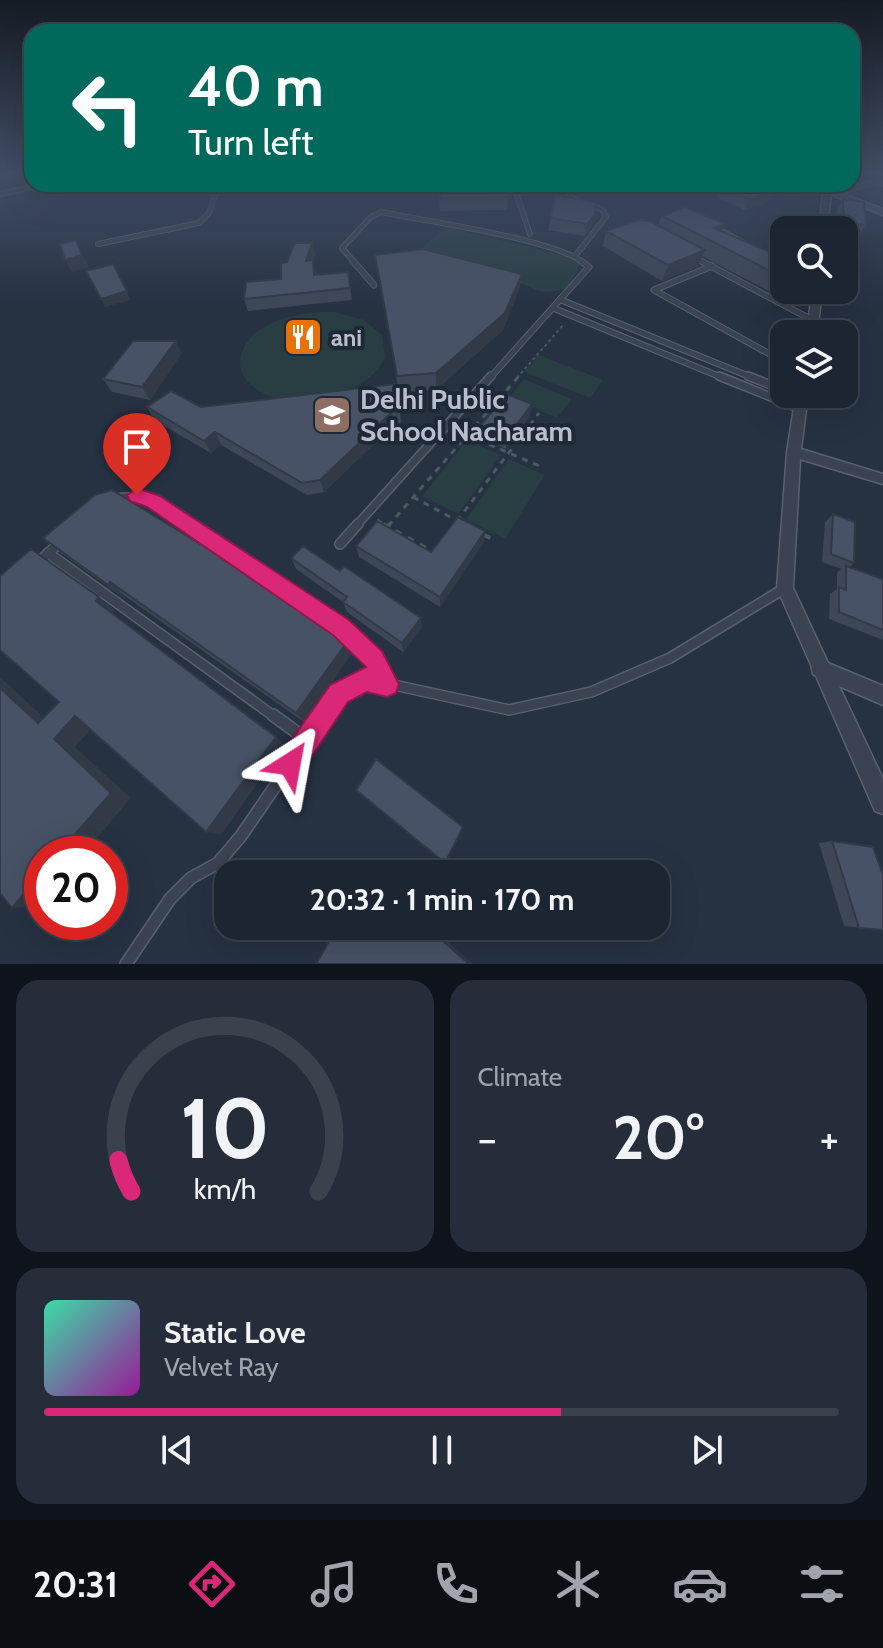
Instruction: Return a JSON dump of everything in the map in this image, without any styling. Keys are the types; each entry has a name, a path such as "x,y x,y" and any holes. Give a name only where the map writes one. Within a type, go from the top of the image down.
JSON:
{"street":[{"path":"798,408 785,588 819,668 881,795"},
{"path":"794,452 883,479"},
{"path":"819,668 883,696"}],"lane":[{"path":"98,244 199,223 203,219"},
{"path":"369,219 342,248 374,285"},
{"path":"340,544 589,267 575,256 415,219"},
{"path":"525,219 530,234"},
{"path":"575,256 604,219"},
{"path":"705,223 727,231 751,248"},
{"path":"684,252 812,320"},
{"path":"712,266 654,290 770,354"},
{"path":"561,300 770,384"},
{"path":"553,308 770,388"},
{"path":"112,499 137,495 154,502 341,627 374,659 387,684"},
{"path":"29,571 68,535"},
{"path":"48,553 307,740"},
{"path":"126,964 170,899 191,878 218,863 241,836 339,693 366,679 509,710 591,692 670,658 785,588"}],"path":[{"path":"388,526 571,316"},
{"path":"449,531 539,413"},
{"path":"467,435 544,468"},
{"path":"413,497 469,527"},
{"path":"367,514 432,552 441,541"},
{"path":"481,533 493,539"}],"green space":[{"path":"445,227 566,256 578,262 579,267 568,288 551,292 539,291 512,279 411,258"},
{"path":"335,312 364,320 382,335 385,357 368,379 344,390 288,399 265,394 245,378 240,360 246,343 255,333 294,316"},
{"path":"539,355 603,380 590,398 524,372"},
{"path":"524,379 572,399 557,418 509,397"},
{"path":"467,440 501,455 458,514 422,496"},
{"path":"509,459 545,475 505,539 466,519"}],"building":[{"path":"556,219 591,219 587,224"},
{"path":"668,219 713,219 725,224 714,228 770,252 770,271"},
{"path":"858,219 865,219 866,225 858,224"},
{"path":"640,220 650,221 705,250 668,265 606,231"},
{"path":"76,240 82,255 65,260 60,244"},
{"path":"295,243 312,243 306,261 313,260 314,275 348,272 350,288 244,299 246,282 281,279 281,263 287,262"},
{"path":"423,249 522,274 505,313 436,373 397,376 375,255"},
{"path":"113,264 127,291 101,299 86,271"},
{"path":"133,341 176,341 142,387 103,379"},
{"path":"395,384 400,411 392,412 320,480 302,483 215,432 204,441 147,407 171,391 201,407"},
{"path":"506,394 532,404 508,436 481,425"},
{"path":"112,490 350,638 296,713 43,538 95,495"},
{"path":"833,514 855,522 854,563 831,554"},
{"path":"458,517 485,531 440,597 356,546 377,521 431,552"},
{"path":"303,546 340,571 344,566 421,618 402,643 343,602 347,597 291,558"},
{"path":"31,549 99,597 96,601 276,737 206,832 75,716 54,739 111,793 74,836 24,836 24,894 12,908 0,893 0,688 38,723 59,702 0,650 0,576"},
{"path":"846,566 883,579 883,630 839,612 839,587 846,590"},
{"path":"376,759 463,827 446,860 441,860 356,790"},
{"path":"832,841 873,847 883,875 883,930 859,928"},
{"path":"330,940 442,940 469,964 316,964"}],"place":[{"name":"ani","path":"303,337"},
{"name":"Delhi Public School Nacharam","path":"332,415"}],"route":[{"path":"137,495 154,502 341,627 374,659 387,684 366,679 339,693 290,764"}]}
